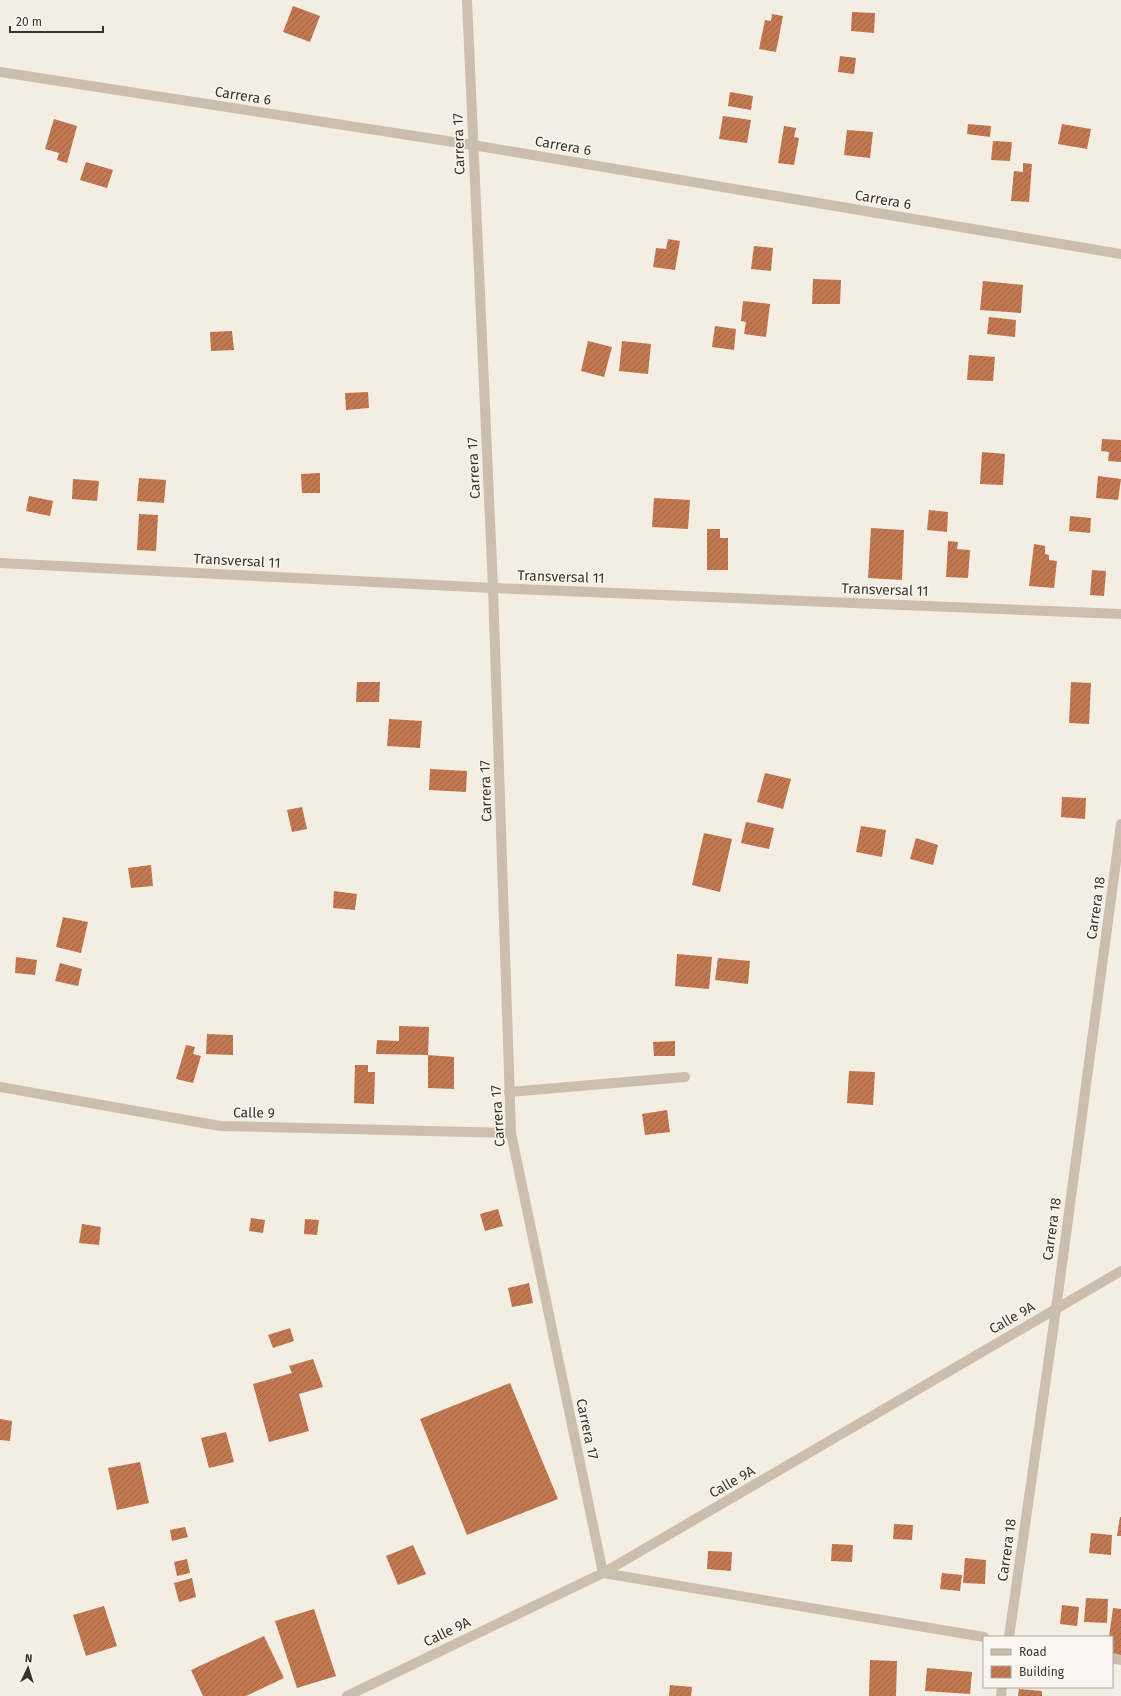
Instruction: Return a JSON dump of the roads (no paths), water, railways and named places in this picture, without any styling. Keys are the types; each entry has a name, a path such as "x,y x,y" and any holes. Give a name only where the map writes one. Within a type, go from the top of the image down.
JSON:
{"street":[{"name":"Carrera 17","path":"467,0 493,588 511,1133 603,1573"},
{"name":"Carrera 6","path":"0,72 473,145 1121,254"},
{"name":"Transversal 11","path":"0,563 493,588 1121,614"},
{"name":"Carrera 18","path":"1009,1636 1056,1309 1121,824"},
{"path":"509,1092 685,1076"},
{"name":"Calle 9","path":"0,1087 220,1126 511,1133"},
{"name":"Calle 9A","path":"347,1696 603,1573 1121,1271"},
{"path":"603,1573 983,1637"}]}
